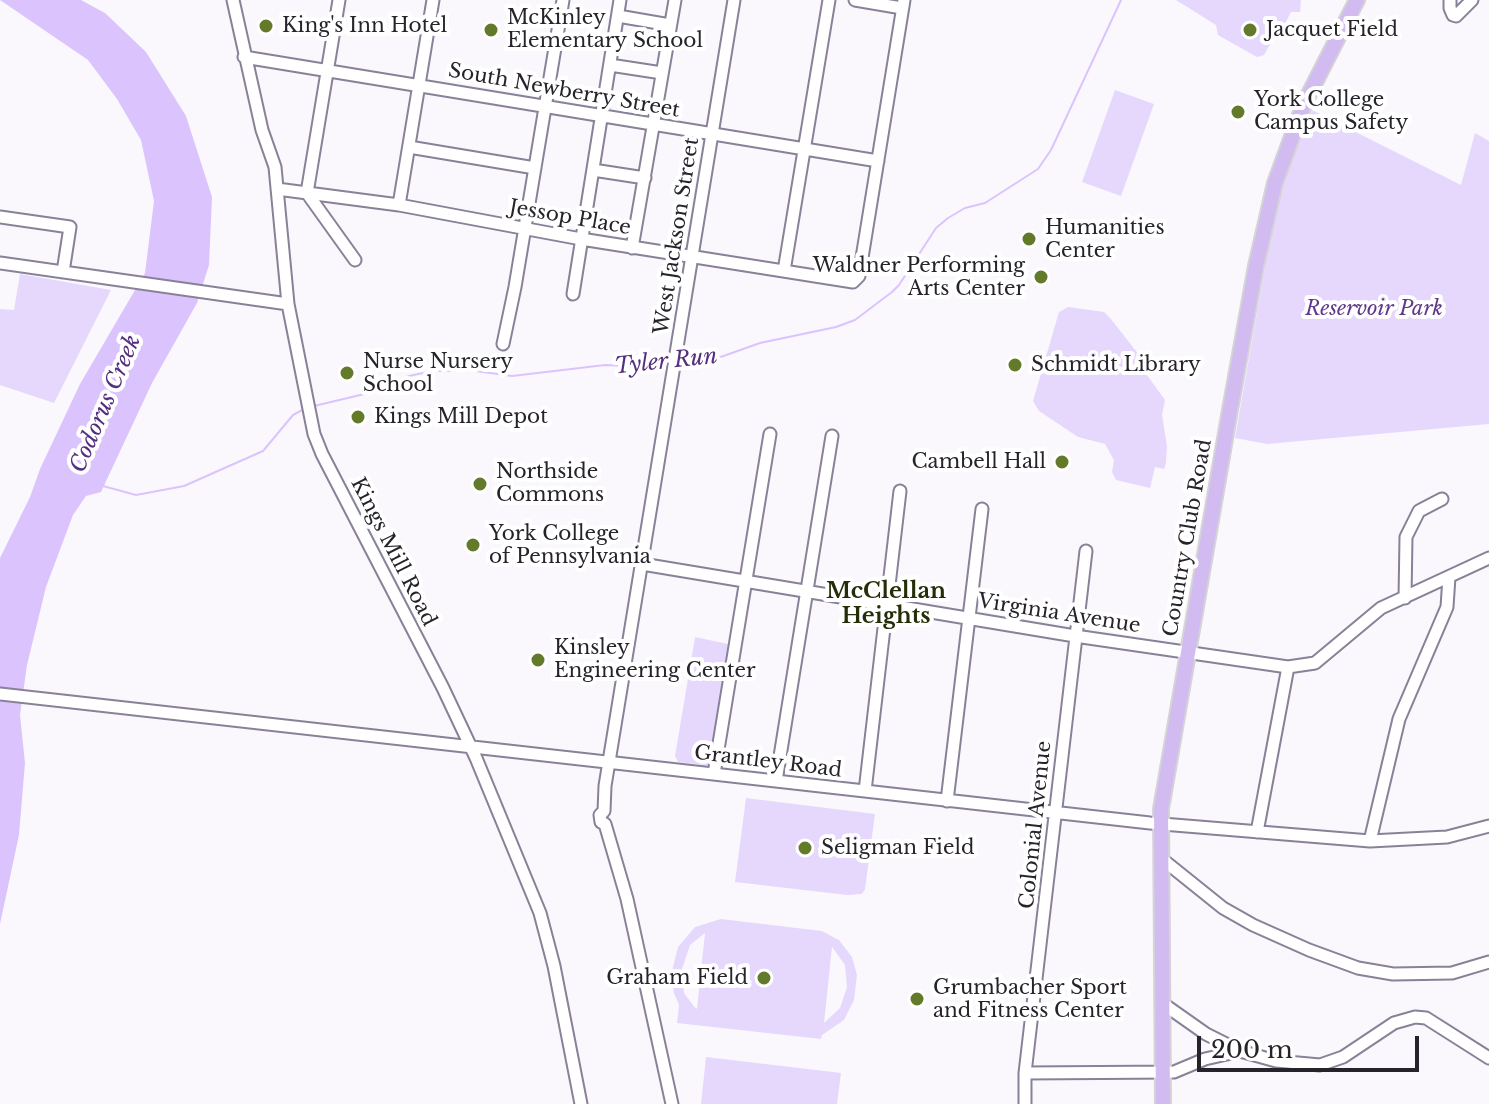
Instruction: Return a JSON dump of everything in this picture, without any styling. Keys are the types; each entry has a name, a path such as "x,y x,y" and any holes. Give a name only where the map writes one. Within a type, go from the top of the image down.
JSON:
{"main road":[{"name":"Country Club Road","path":"1163,1104 1161,823 1256,266 1275,183 1304,104 1357,0"}],"street":[{"path":"339,0 307,193 355,260"},
{"path":"399,205 433,0"},
{"path":"503,344 563,0"},
{"path":"573,294 620,0"},
{"path":"632,248 675,0"},
{"name":"West Jackson Street","path":"672,1104 631,918 605,824 609,820 608,814 604,811 609,761 734,0"},
{"path":"784,271 829,0"},
{"path":"855,0 903,4 878,161"},
{"path":"1450,0 1453,15 1459,15 1472,0"},
{"name":"Kings Mill Road","path":"234,3 262,130 275,167 288,304 309,412 322,454 436,674 470,747 545,928 581,1104"},
{"path":"618,16 670,25"},
{"name":"South Newberry Street","path":"244,57 878,161"},
{"path":"610,65 662,73"},
{"path":"409,147 535,168"},
{"name":"Jessop Place","path":"277,189 399,205 632,248 848,282 856,280 860,270 878,161"},
{"path":"275,167 294,191"},
{"path":"593,170 645,178"},
{"path":"0,217 70,227 63,272"},
{"path":"0,263 288,304"},
{"path":"714,774 770,434"},
{"path":"776,781 832,436"},
{"path":"865,791 900,491"},
{"path":"1405,598 1406,537 1419,511 1442,499"},
{"path":"947,801 982,509"},
{"name":"Colonial Avenue","path":"1025,1104 1025,1073 1086,551"},
{"name":"Virginia Avenue","path":"642,564 1075,636 1288,667 1315,663 1381,608 1489,558"},
{"path":"1370,841 1399,719 1447,607 1449,577"},
{"path":"1257,832 1288,667"},
{"name":"Grantley Road","path":"0,694 1055,813 1257,832 1370,841 1447,837 1489,826"},
{"path":"1162,859 1223,908 1253,925 1358,968 1393,974 1452,973 1489,962"},
{"path":"1162,1003 1206,1034 1240,1051 1276,1061 1320,1065 1343,1057 1394,1023 1415,1017 1426,1018 1484,1056 1489,1065"},
{"path":"1025,1073 1174,1072 1205,1059 1240,1051"}],"green space":[{"name":"Jacquet Field","path":"1176,0 1301,0 1300,12 1291,12 1277,39 1274,38 1264,55 1257,57 1218,35 1216,25"},
{"path":"1115,90 1154,104 1121,196 1082,182"},
{"name":"Reservoir Park","path":"1310,109 1461,185 1475,133 1489,141 1489,424 1267,444 1235,438 1275,209"},
{"path":"20,274 111,290 54,403 0,385 0,309 14,310"},
{"path":"1068,307 1104,312 1143,360 1139,364 1165,400 1162,415 1167,446 1166,463 1164,469 1155,467 1150,488 1116,480 1112,472 1114,460 1105,444 1078,437 1039,411 1033,401 1059,312"},
{"path":"695,637 728,644 732,648 712,766 678,762 675,756"},
{"name":"Seligman Field","path":"746,798 875,814 862,894 847,895 735,882"},
{"name":"Graham Field","path":"721,919 822,931 839,940 852,957 857,975 854,1000 844,1020 822,1035 821,1039 677,1023 679,1005 671,975 678,947 695,927","holes":["705,933 697,1008 696,1009 684,993 682,969 690,945","832,947 845,965 847,987 840,1008 824,1023"]},
{"path":"706,1057 841,1073 837,1104 701,1104"}],"water":[{"name":"Codorus Creek","path":"0,0 81,0 105,13 146,52 186,116 212,197 209,265 197,303 152,383 101,492 86,496 73,515 46,587 27,665 20,715 25,763 19,835 0,924 0,558 80,384 145,273 154,201 141,140 117,99 88,60"}],"waterway":[{"name":"Tyler Run","path":"679,362 715,359 760,343 836,327 855,320 892,292 936,228 965,208 985,203 1038,169 1051,150 1121,0"},
{"name":"Tyler Run","path":"314,406 373,392 409,376 432,371 476,371 512,376 605,365 668,362"},
{"name":"Tyler Run","path":"103,486 136,495 184,486 263,451 293,415 304,409"}],"place":[{"name":"King's Inn Hotel","path":"266,26"},
{"name":"McKinley Elementary School","path":"491,30"},
{"name":"Jacquet Field","path":"1250,30"},
{"name":"York College Campus Safety","path":"1238,112"},
{"name":"Humanities Center","path":"1029,239"},
{"name":"Waldner Performing Arts Center","path":"1041,277"},
{"name":"Schmidt Library","path":"1015,365"},
{"name":"Nurse Nursery School","path":"347,373"},
{"name":"Kings Mill Depot","path":"358,417"},
{"name":"Cambell Hall","path":"1062,462"},
{"name":"Northside Commons","path":"480,484"},
{"name":"York College of Pennsylvania","path":"473,545"},
{"name":"Kinsley Engineering Center","path":"538,660"},
{"name":"Seligman Field","path":"805,848"},
{"name":"Graham Field","path":"764,978"},
{"name":"Grumbacher Sport and Fitness Center","path":"917,999"}],"district":[{"name":"McClellan Heights","path":"886,604"}]}
